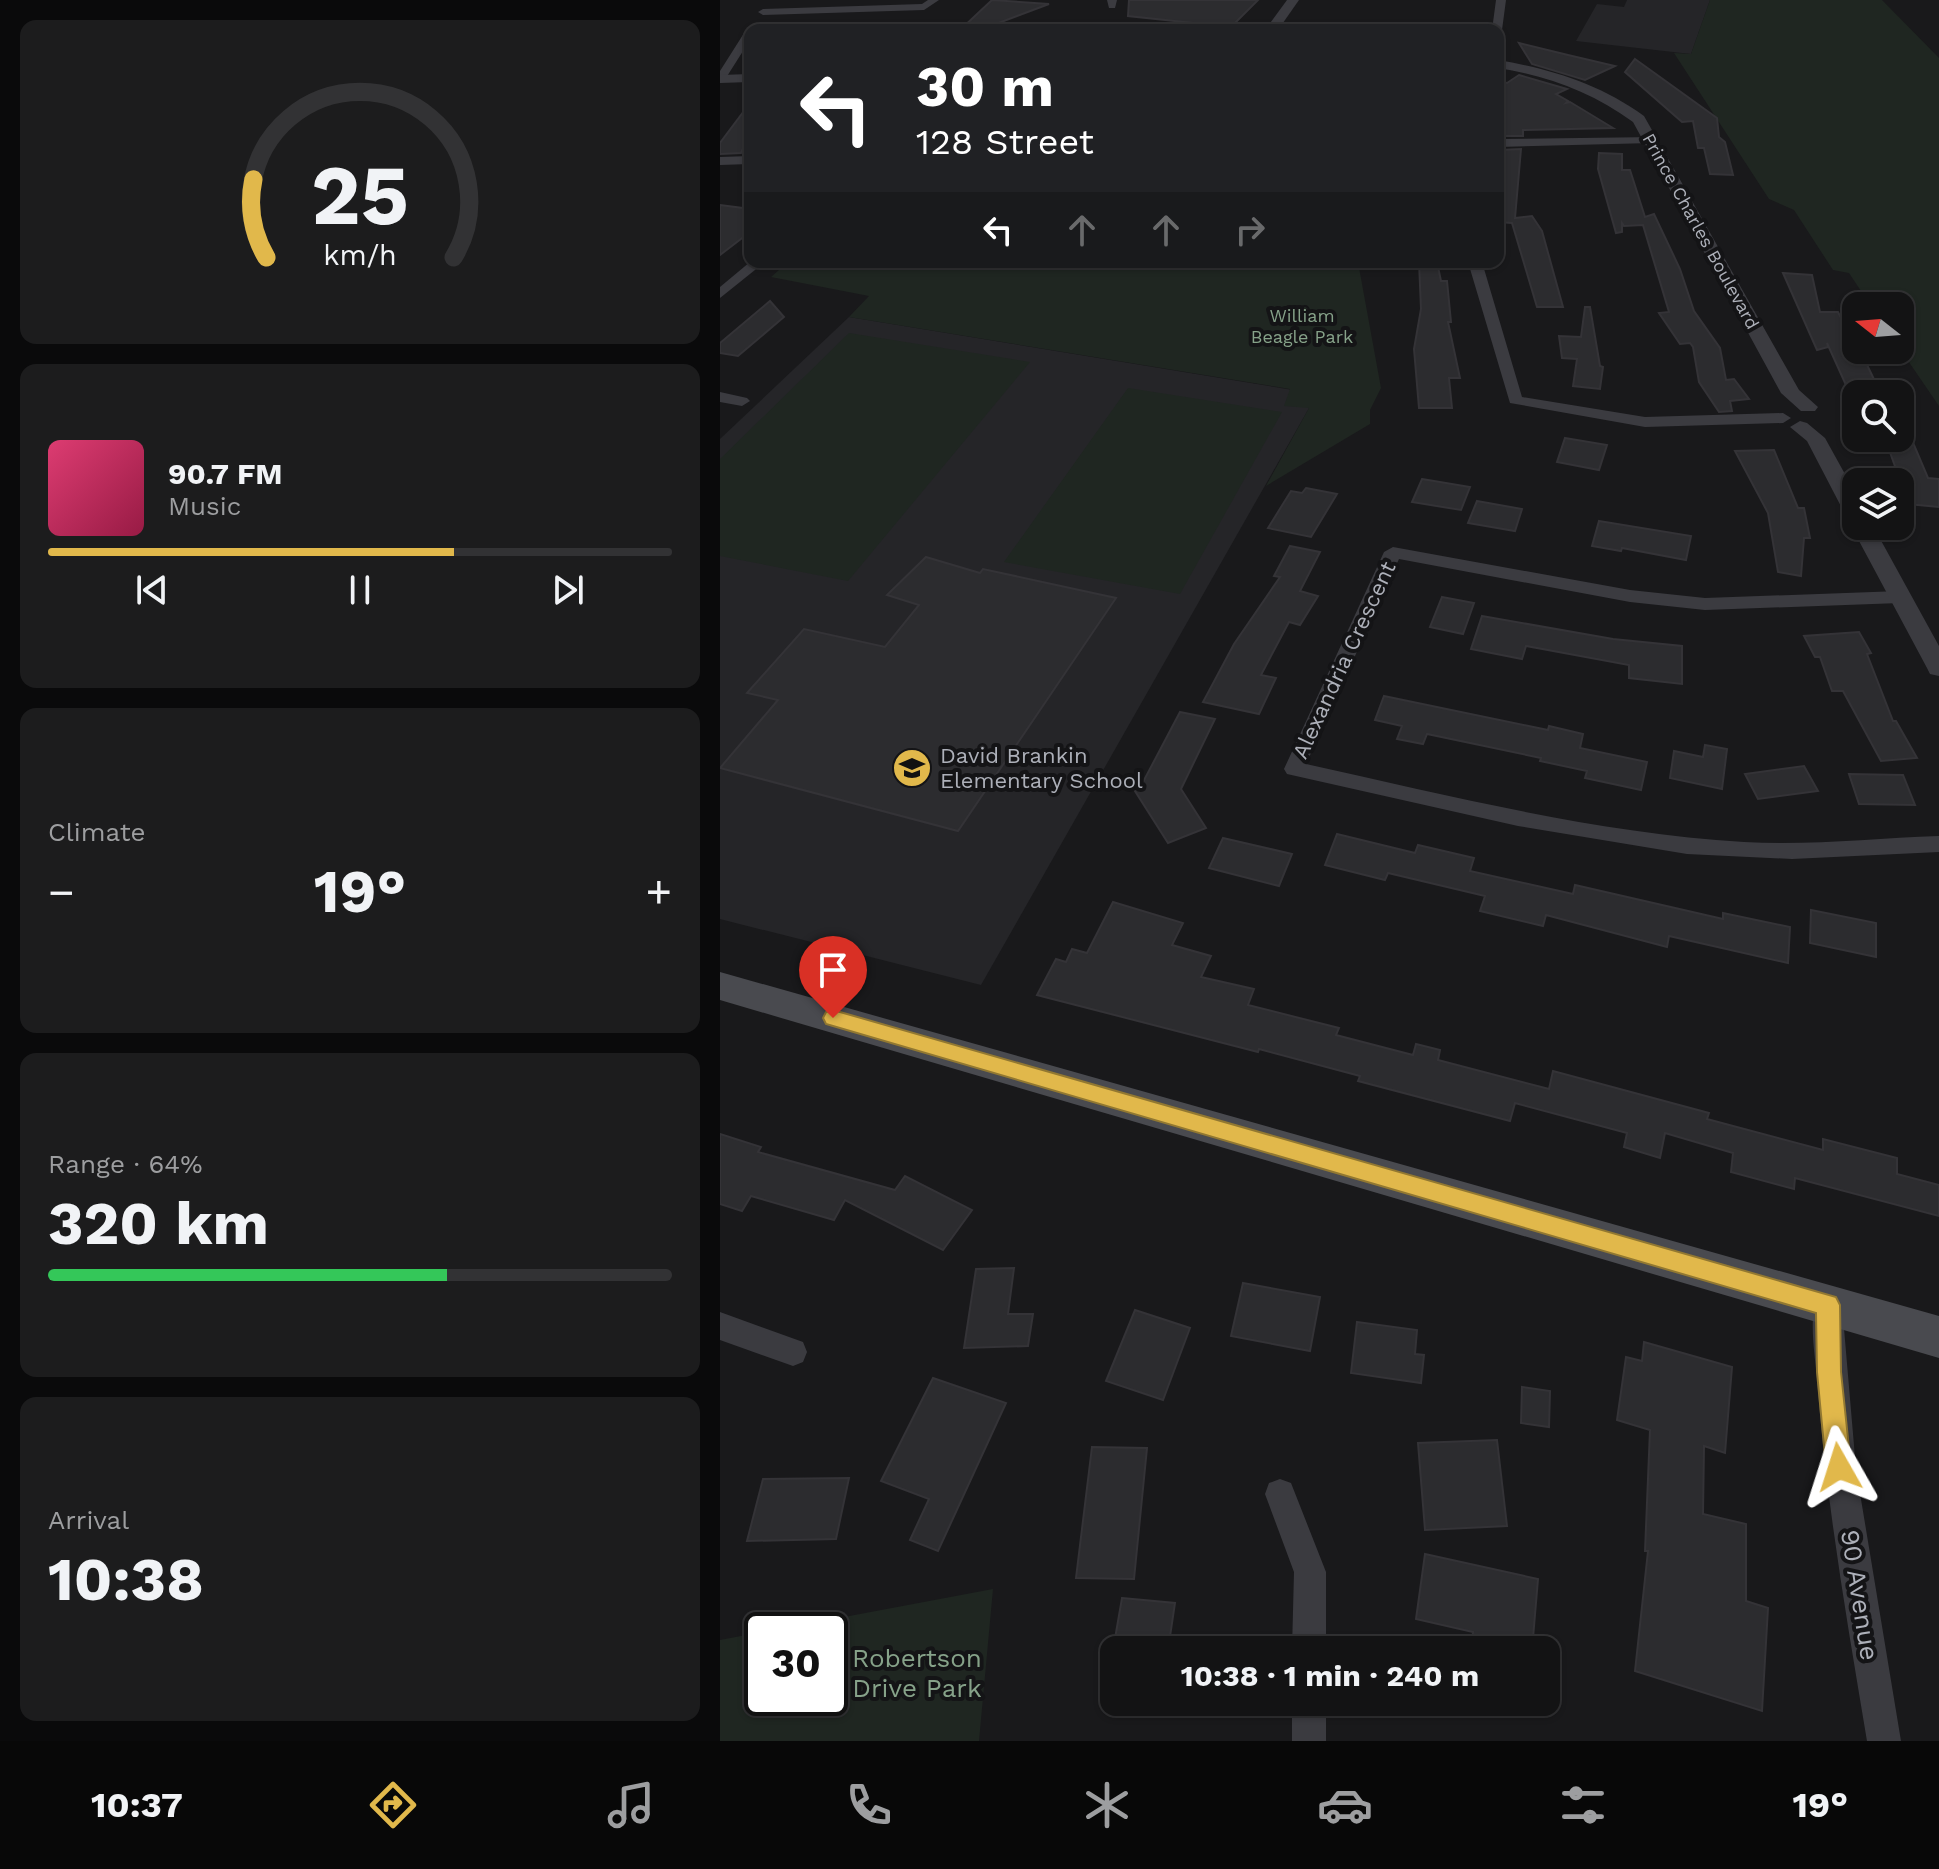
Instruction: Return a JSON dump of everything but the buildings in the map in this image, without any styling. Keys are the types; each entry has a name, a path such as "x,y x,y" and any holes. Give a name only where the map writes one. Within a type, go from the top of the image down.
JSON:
{"main road":[{"path":"720,986 1939,1337"}],"street":[{"path":"755,24 770,0"},
{"path":"763,12 924,7 934,0"},
{"path":"1275,24 1293,0"},
{"path":"1498,24 1501,0"},
{"path":"720,79 744,42"},
{"name":"Prince Charles Boulevard","path":"1504,65 1560,79 1608,98 1639,119 1842,490"},
{"path":"720,79 744,78"},
{"path":"1504,143 1652,139"},
{"path":"720,161 744,160"},
{"path":"720,294 751,268"},
{"path":"1477,268 1515,400 1645,422 1800,416"},
{"path":"720,397 742,401"},
{"path":"1869,540 1939,668"},
{"name":"Alexandria Crescent","path":"1900,597 1705,604 1630,596 1393,552 1294,769 1565,828 1644,840 1746,850 1939,844"},
{"name":"90 Avenue","path":"1828,1305 1829,1372 1839,1467 1884,1741"},
{"path":"720,1326 793,1352"},
{"path":"1280,1494 1310,1572 1309,1636"},
{"path":"1309,1716 1309,1741"}],"shaded area":[{"path":"1627,0 1710,0 1691,54 1576,41 1597,4 1624,7"},
{"name":"David Brankin Elementary School","path":"849,317 1317,394 981,985 720,919 720,439"}],"green space":[{"path":"1710,0 1882,0 1939,58 1939,406 1910,364 1914,364 1914,292 1862,292 1849,273 1833,270 1794,210 1769,199 1674,53 1691,54"},
{"name":"William Beagle Park","path":"781,268 1359,268 1381,388 1370,410 1370,424 1266,486 1309,408 1284,406 1290,389 849,317 869,296 771,277"},
{"path":"849,333 1030,362 848,581 720,556 720,459"},
{"path":"1128,388 1282,412 1180,594 1004,562"},
{"name":"Robertson Drive Park","path":"993,1589 979,1741 720,1741 720,1640 744,1635 744,1716 848,1716 848,1616"}],"place":[{"name":"David Brankin Elementary School","path":"912,768"}],"route":[{"path":"833,1018 1828,1305 1829,1372 1839,1467"}]}
